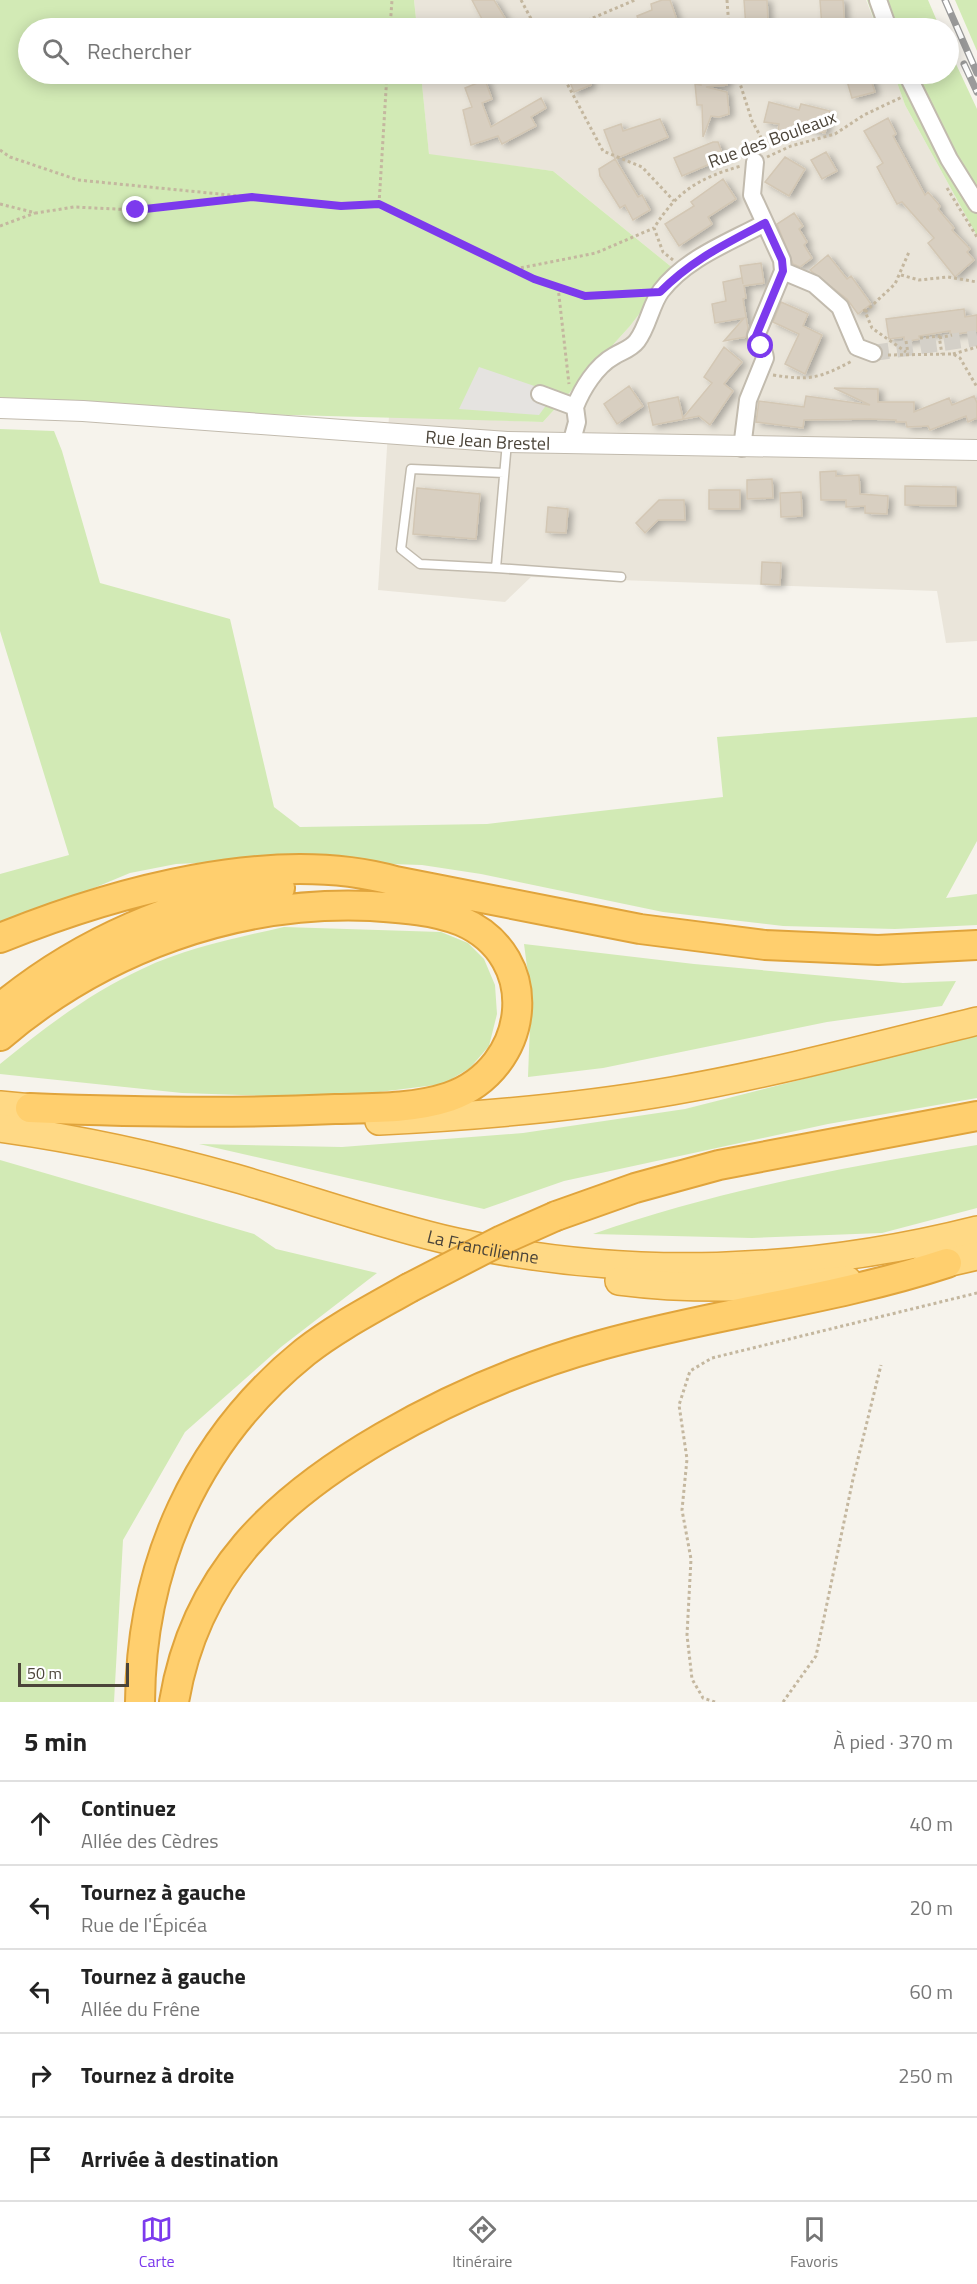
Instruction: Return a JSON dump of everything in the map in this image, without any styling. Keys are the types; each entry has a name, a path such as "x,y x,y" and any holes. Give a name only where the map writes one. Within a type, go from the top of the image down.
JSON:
{"highway":[{"path":"0,938 80,908 196,880 311,870 362,871 395,881 640,929 719,940 867,950 977,945"},
{"path":"0,1008 77,955 128,929 186,907 271,888 334,883 378,886 395,881"},
{"path":"0,1036 34,1009 81,979 145,947 205,925 282,910 351,905 395,908 450,917 472,927 492,942 508,965 516,988 515,1027 505,1054 480,1080 467,1089 438,1100 392,1107 280,1111 8,1111"},
{"path":"8,1111 282,1123 423,1119 499,1113 612,1100 741,1078 977,1021"},
{"name":"La Francilienne","path":"8,1111 386,1225 491,1248 605,1264 667,1267 751,1266 824,1260 902,1247 977,1230"},
{"path":"140,1702 142,1647 152,1591 180,1510 207,1463 252,1402 306,1351 409,1288 501,1240 556,1216 635,1188 719,1165 977,1116"},
{"path":"320,1205 432,1244 486,1259 555,1272 669,1287 759,1288 851,1279 947,1263"},
{"path":"174,1702 184,1660 196,1626 215,1587 241,1548 270,1517 307,1485 397,1428 482,1386 582,1350 692,1323 834,1294 977,1256"}],"street":[{"path":"878,0 884,18"},
{"path":"912,84 949,159 977,204"},
{"path":"742,448 748,400 765,358 756,336 783,271 782,260 752,195 755,162"},
{"path":"571,444 577,422 577,402 600,369 612,357 628,350 637,341 660,292 684,268 765,223"},
{"path":"783,271 814,284 840,307 857,347 873,353"},
{"path":"540,394 577,402"},
{"name":"Rue Jean Brestel","path":"0,408 83,411 507,442 742,448 977,450"}],"lane":[{"path":"496,568 507,442"},
{"path":"504,473 411,470 401,549 420,564 621,577"}],"path":[{"path":"391,18 392,0"},
{"path":"521,0 531,18"},
{"path":"593,18 635,0"},
{"path":"727,0 728,18"},
{"path":"379,204 386,84"},
{"path":"567,84 603,151 642,167 674,201"},
{"path":"740,84 752,121 763,141 755,162"},
{"name":"Rue des Bouleaux","path":"654,228 674,201 690,185 721,172 755,162 791,146 835,134 864,115 915,91"},
{"path":"0,150 10,157 78,180 341,206 379,204 514,269 585,296 660,292"},
{"path":"0,226 36,213 74,207 136,210 252,197"},
{"path":"0,204 36,213"},
{"path":"514,269 596,253 654,228 663,252 684,268"},
{"path":"906,341 908,353 872,328 864,311 886,295 901,274 909,252"},
{"path":"901,274 919,280 948,277 977,282"},
{"path":"558,287 569,383 577,402"},
{"path":"920,338 952,335"},
{"path":"939,338 942,354"},
{"path":"953,354 977,347"},
{"path":"715,1702 703,1698 692,1679 687,1635 691,1559 682,1510 687,1459 679,1405 690,1371 712,1358 977,1293"},
{"path":"783,1702 816,1656 853,1479 881,1365"}],"shaded area":[{"path":"414,0 866,0 873,18 416,18"},
{"path":"422,84 898,84 905,105 977,236 977,641 946,643 937,591 531,577 505,602 378,590 389,416 543,422 630,326 674,269 553,171 429,155"},
{"path":"479,367 555,393 539,415 459,409"}],"green space":[{"path":"0,0 414,0 416,18 18,18 18,84 422,84 429,154 553,171 674,269 630,326 543,422 0,407"},
{"path":"867,0 928,0 936,18 873,18"},
{"path":"955,0 977,0 977,51"},
{"path":"959,70 977,109 977,236 905,105 898,84 959,84"},
{"path":"0,429 54,431 62,451 100,583 230,619 274,807 300,827 487,824 723,797 717,737 977,717 977,841 946,898 977,894 977,925 895,929 783,926 663,912 481,874 422,865 260,860 176,864 130,873 0,927 0,874 69,855 0,631"},
{"path":"284,927 441,932 468,943 484,959 495,985 497,1014 489,1046 470,1068 443,1084 332,1098 182,1093 0,1074 0,1064 33,1037 86,1000 123,978 194,949"},
{"path":"524,944 694,964 903,983 956,981 942,1006 827,1022 603,1068 528,1077 531,997"},
{"path":"977,1035 977,1098 828,1124 564,1181 484,1209 199,1144 342,1147 523,1133 685,1109"},
{"path":"977,1145 977,1208 882,1233 752,1238 593,1234 640,1218 735,1192 831,1171"},
{"path":"0,1160 254,1234 276,1249 377,1273 281,1347 185,1432 123,1540 114,1702 0,1702"}],"building":[{"path":"472,0 494,0 505,18 481,18"},
{"path":"670,0 676,18 638,18 637,16 652,10 651,4"},
{"path":"744,0 767,0 768,18 745,18"},
{"path":"820,0 843,0 844,18 821,18"},
{"path":"475,84 486,84 492,99 482,103 491,127 541,98 546,108 531,117 536,126 502,144 498,136 471,145 463,110 472,107 465,88"},
{"path":"571,84 591,84 591,85 574,92"},
{"path":"695,84 727,84 706,87 727,92 729,114 719,117 711,116 703,137 702,105 697,105"},
{"path":"848,84 872,84 875,92 852,98"},
{"path":"769,102 799,110 801,104 830,111 825,133 796,126 793,134 778,131 779,124 764,122"},
{"path":"888,118 896,134 893,136 925,195 928,192 940,206 938,209 954,228 952,230 970,249 967,252 974,260 955,277 928,243 934,238 902,202 897,204 877,167 883,163 864,131"},
{"path":"660,119 668,137 615,159 604,130 621,124 623,131"},
{"path":"718,142 724,158 682,176 674,158"},
{"path":"826,152 837,171 822,179 811,160"},
{"path":"785,157 805,169 789,196 765,182"},
{"path":"615,159 638,197 642,195 650,210 633,220 625,205 620,208 600,176 599,169"},
{"path":"723,179 736,199 708,217 712,224 679,246 665,224 694,206 691,202"},
{"path":"794,213 803,226 799,229 807,242 804,245 812,258 800,267 793,264 777,224"},
{"path":"828,255 847,279 851,276 871,304 858,314 847,299 810,270"},
{"path":"761,263 764,283 744,286 746,298 743,299 748,328 746,337 724,341 744,318 715,323 712,304 726,301 723,282 742,278 740,266"},
{"path":"781,302 808,314 803,326 822,335 805,374 785,364 799,334 773,322"},
{"path":"964,309 965,317 977,315 977,331 950,335 950,331 919,336 920,339 904,342 904,337 889,339 886,319"},
{"path":"724,347 742,362 724,384 733,391 710,425 699,416 653,425 648,403 678,397 683,418 712,383 704,377"},
{"path":"629,386 643,406 617,424 604,404"},
{"path":"834,388 878,389 878,402 914,402 914,412 949,398 952,405 974,396 977,403 977,418 968,422 966,416 930,430 928,426 907,427 906,422 896,422 896,420 804,420 803,428 756,422 759,401 804,407 806,396 870,405"},
{"path":"836,471 836,476 859,475 860,494 888,496 887,514 865,513 865,506 846,507 846,500 821,500 820,472"},
{"path":"772,479 773,498 747,499 747,480"},
{"path":"905,486 956,487 956,506 905,505"},
{"path":"417,488 480,494 476,539 413,534"},
{"path":"709,490 740,490 740,509 709,509"},
{"path":"801,492 802,516 781,517 780,493"},
{"path":"659,500 684,500 685,520 658,520 645,533 636,523"},
{"path":"548,507 568,509 566,533 546,532"},
{"path":"762,562 781,563 780,585 761,584"}],"tunnel":[{"path":"873,353 977,338"}],"railway":[{"path":"945,0 953,18"},
{"path":"959,32 977,73"},
{"path":"964,64 977,92"}],"route":[{"path":"136,210 187,207 252,197 341,206 379,204 534,279 585,296 660,292 684,268 702,256 765,223 782,260 783,271 756,336 761,346"}]}
